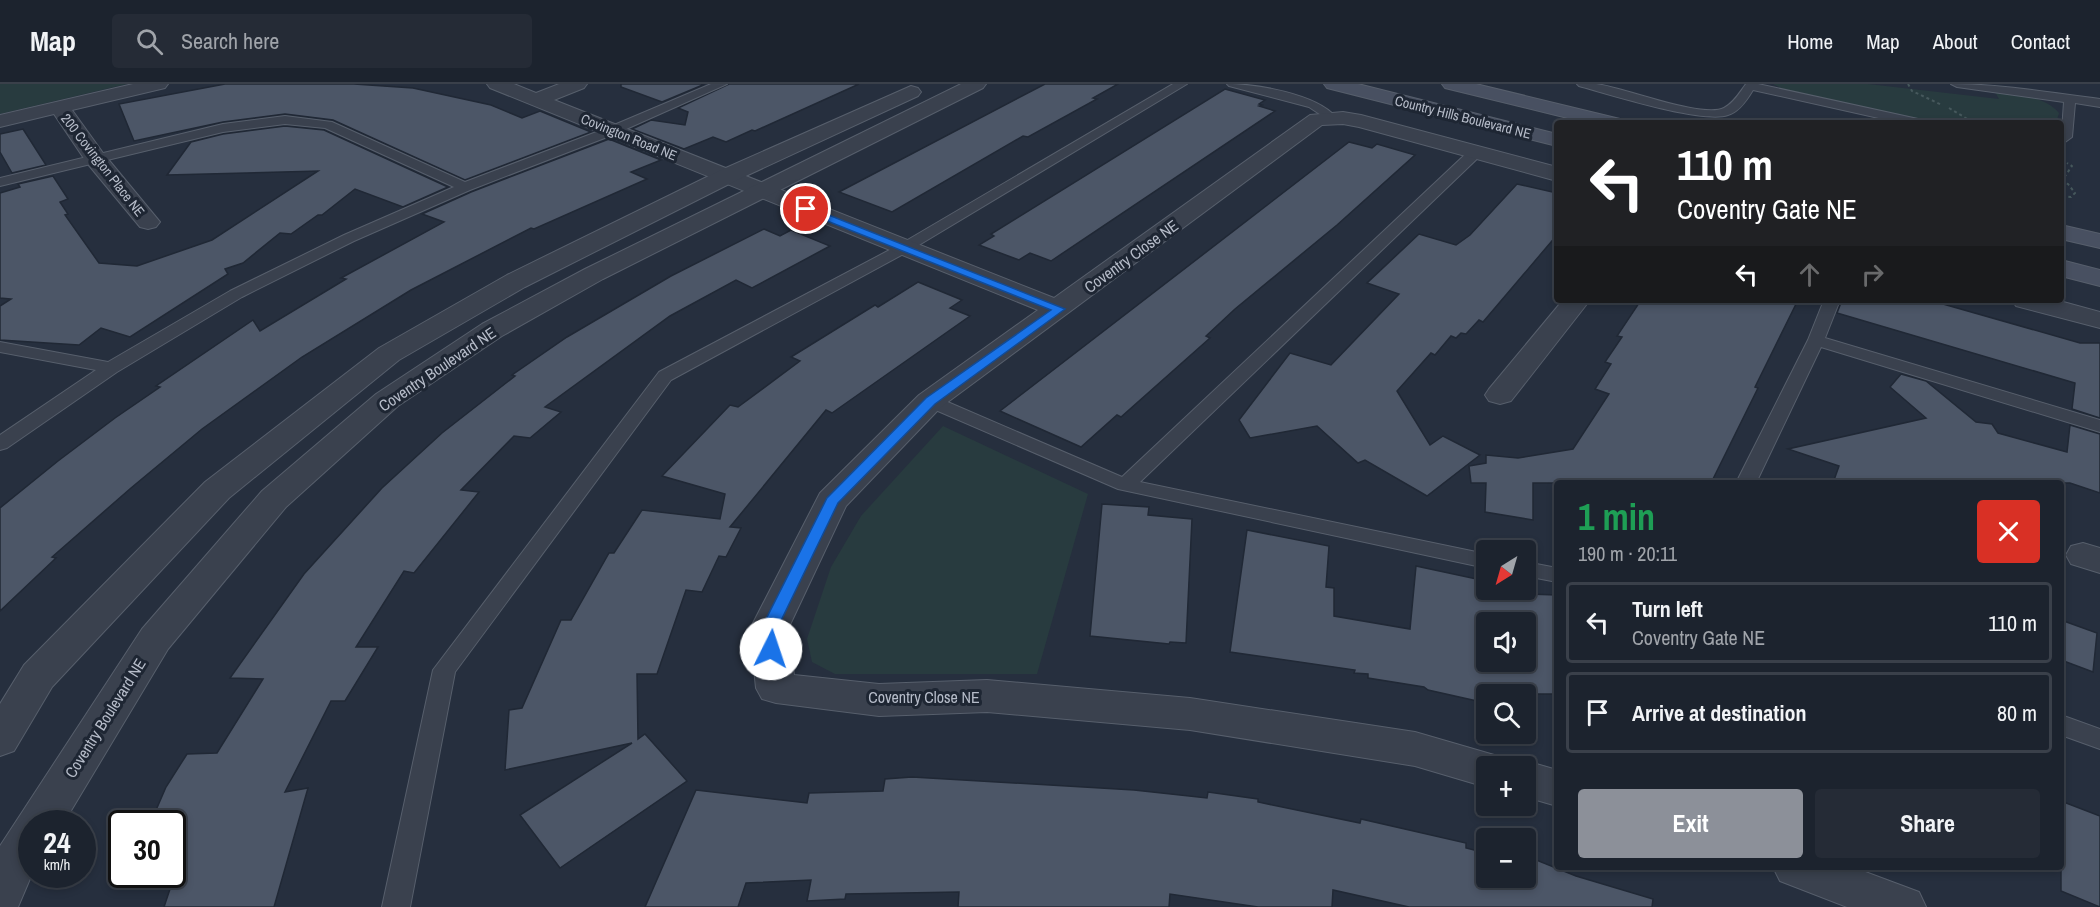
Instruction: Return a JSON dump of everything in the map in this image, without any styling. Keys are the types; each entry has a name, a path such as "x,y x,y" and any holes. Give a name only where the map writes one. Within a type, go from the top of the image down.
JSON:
{"main road":[{"name":"Country Hills Boulevard NE","path":"1334,84 1554,139"},
{"name":"Country Hills Boulevard NE","path":"1452,84 1601,120"},
{"path":"2064,232 2100,241"},
{"path":"2064,269 2100,278"}],"street":[{"path":"0,121 158,84"},
{"name":"Covington Road NE","path":"497,84 1059,309"},
{"path":"537,99 577,84"},
{"name":"Coventry Boulevard NE","path":"0,739 38,676 218,490 389,354 516,281 727,176 928,84"},
{"name":"Coventry Boulevard NE","path":"48,810 155,639 273,500 387,400 492,330 594,274 976,84"},
{"name":"200 Covington Place NE","path":"59,107 95,158 148,222"},
{"path":"1330,117 1361,121 1554,173"},
{"name":"Coventry Close NE","path":"1330,117 1317,119 930,401 832,501 769,629 776,688 879,700 987,696 1190,714 1415,749 1476,765"},
{"path":"1500,395 1575,303"},
{"path":"2036,303 2100,320"},
{"path":"1536,782 1554,787"},
{"path":"0,896 18,857"},
{"path":"1804,870 1903,907"}],"lane":[{"path":"0,444 111,368 236,294 349,238 465,187 611,131 721,84"},
{"path":"396,907 444,670 665,376 904,248 1181,84"},
{"path":"1233,84 1312,104 1330,117"},
{"path":"1583,84 1701,111 1724,113 1752,85 1905,120"},
{"path":"1957,84 2100,103"},
{"path":"2064,139 2070,98"},
{"path":"0,182 223,128 285,120 328,124 465,187"},
{"path":"1125,485 1476,152"},
{"path":"1747,480 1816,340 1831,303"},
{"path":"1816,340 2100,426"},
{"path":"0,347 111,368"},
{"path":"930,401 1125,485 1476,559"},
{"path":"1536,571 1554,574"},
{"path":"2064,725 2100,739"}],"path":[{"path":"2064,161 2072,166 2064,178"},
{"path":"2064,183 2068,184 2075,193 2071,197 2064,196"}],"green space":[{"path":"0,84 127,84 0,114"},
{"path":"1773,84 1868,84 1999,99 1995,92 2038,99 2059,113 2057,120 1923,120 1785,90"},
{"path":"943,426 1088,494 1037,674 835,674 812,662 807,639 831,567 861,516"}],"building":[{"path":"225,84 354,84 413,88 491,105 522,118 540,111 591,132 465,180 333,120 285,114 223,122 134,141 119,104"},
{"path":"621,84 705,84 662,102 621,87"},
{"path":"729,84 859,84 726,142 713,137 684,149 632,129 651,120 685,125 688,112 678,108"},
{"path":"1045,84 1118,84 1093,98 1097,99 1028,137 1023,136 892,212 839,192"},
{"path":"1225,89 1265,100 1259,106 1275,111 1051,261 1030,253 1019,260 979,245 994,236 991,234"},
{"path":"285,126 324,130 448,187 403,207 355,189 322,215 318,215 291,234 280,233 243,263 225,269 228,274 130,337 101,328 79,345 0,340 0,306 11,299 0,298 0,193 20,187 18,184 53,176 68,199 60,202 68,214 65,215 99,263 137,266 212,240 318,171 167,175 191,142 223,134"},
{"path":"23,129 46,165 12,173 0,152 0,134"},
{"path":"609,139 661,160 631,172 647,179 534,229 531,228 411,290 302,357 202,429 131,488 52,557 56,558 0,611 0,508 58,461 160,387 156,386 253,320 260,331 346,279 341,278 444,222 422,214 471,192"},
{"path":"1349,142 1372,148 1377,144 1415,155 1337,225 1235,309 1206,336 1210,338 1121,417 1117,415 1081,447 1000,411"},
{"path":"1517,184 1554,192 1554,239 1483,322 1479,320 1466,334 1461,333 1456,338 1451,336 1435,355 1431,353 1397,391 1430,445 1443,436 1480,455 1427,496 1365,460 1358,463 1317,426 1250,438 1239,420 1290,353 1331,365 1399,294 1367,283 1419,234 1456,245 1470,235"},
{"path":"764,229 780,236 791,230 830,246 752,288 736,280 670,316 545,407 561,412 530,438 514,436 461,490 479,492 414,573 404,571 356,647 378,647 345,701 331,701 285,792 308,788 274,907 164,907 170,888 186,888 186,810 156,810 166,787 187,754 217,753 263,679 230,678 304,574 382,488 442,433 515,376 512,375 567,337 671,276"},
{"path":"918,282 962,300 950,308 970,316 832,413 826,410 730,527 741,528 726,557 719,556 702,592 686,590 657,674 637,674 638,739 645,734 687,781 560,868 520,815 632,743 505,770 509,710 522,708 561,620 571,620 609,553 614,553 642,510 720,519 725,494 662,476 730,405 738,407 800,361 791,357 875,305 878,307"},
{"path":"1639,303 1797,303 1712,480 1554,480 1554,483 1533,483 1533,520 1485,512 1486,483 1471,483 1469,466 1486,463 1486,455 1518,458 1573,449 1609,394 1595,389 1611,364 1605,362 1622,337 1617,336"},
{"path":"1841,303 1940,303 2080,343 2100,343 2100,418 2072,409 2075,383 1837,313"},
{"path":"1901,374 1926,381 1976,422 1992,424 1998,433 2067,452 2070,425 2100,434 2100,493 2064,483 2064,480 1834,480 1839,466 1788,449 1926,418 1890,387"},
{"path":"1102,504 1149,507 1148,515 1192,519 1186,643 1170,642 1169,644 1090,636"},
{"path":"1247,530 1329,546 1326,587 1334,588 1334,616 1410,629 1416,566 1476,579 1476,600 1536,600 1536,594 1554,595 1554,694 1536,694 1536,684 1476,684 1476,701 1428,690 1424,687 1368,678 1368,674 1354,673 1355,670 1230,652"},
{"path":"2064,621 2097,633 2093,672 2064,661"},
{"path":"912,777 1134,790 1207,798 1208,792 1258,799 1258,802 1360,823 1361,819 1466,843 1466,848 1476,850 1476,888 1536,888 1536,860 1554,867 1554,870 1561,870 1653,899 1652,907 1409,907 1333,890 1332,907 1258,907 1170,894 1169,907 958,907 959,892 846,894 845,899 807,901 811,880 746,883 738,907 645,907 696,790 807,803 809,793 883,791 885,779"},
{"path":"2064,802 2100,816 2100,907 2061,891 2061,870 2064,870"}],"route":[{"path":"771,649 769,629 832,501 930,401 1059,309 806,209"}]}
